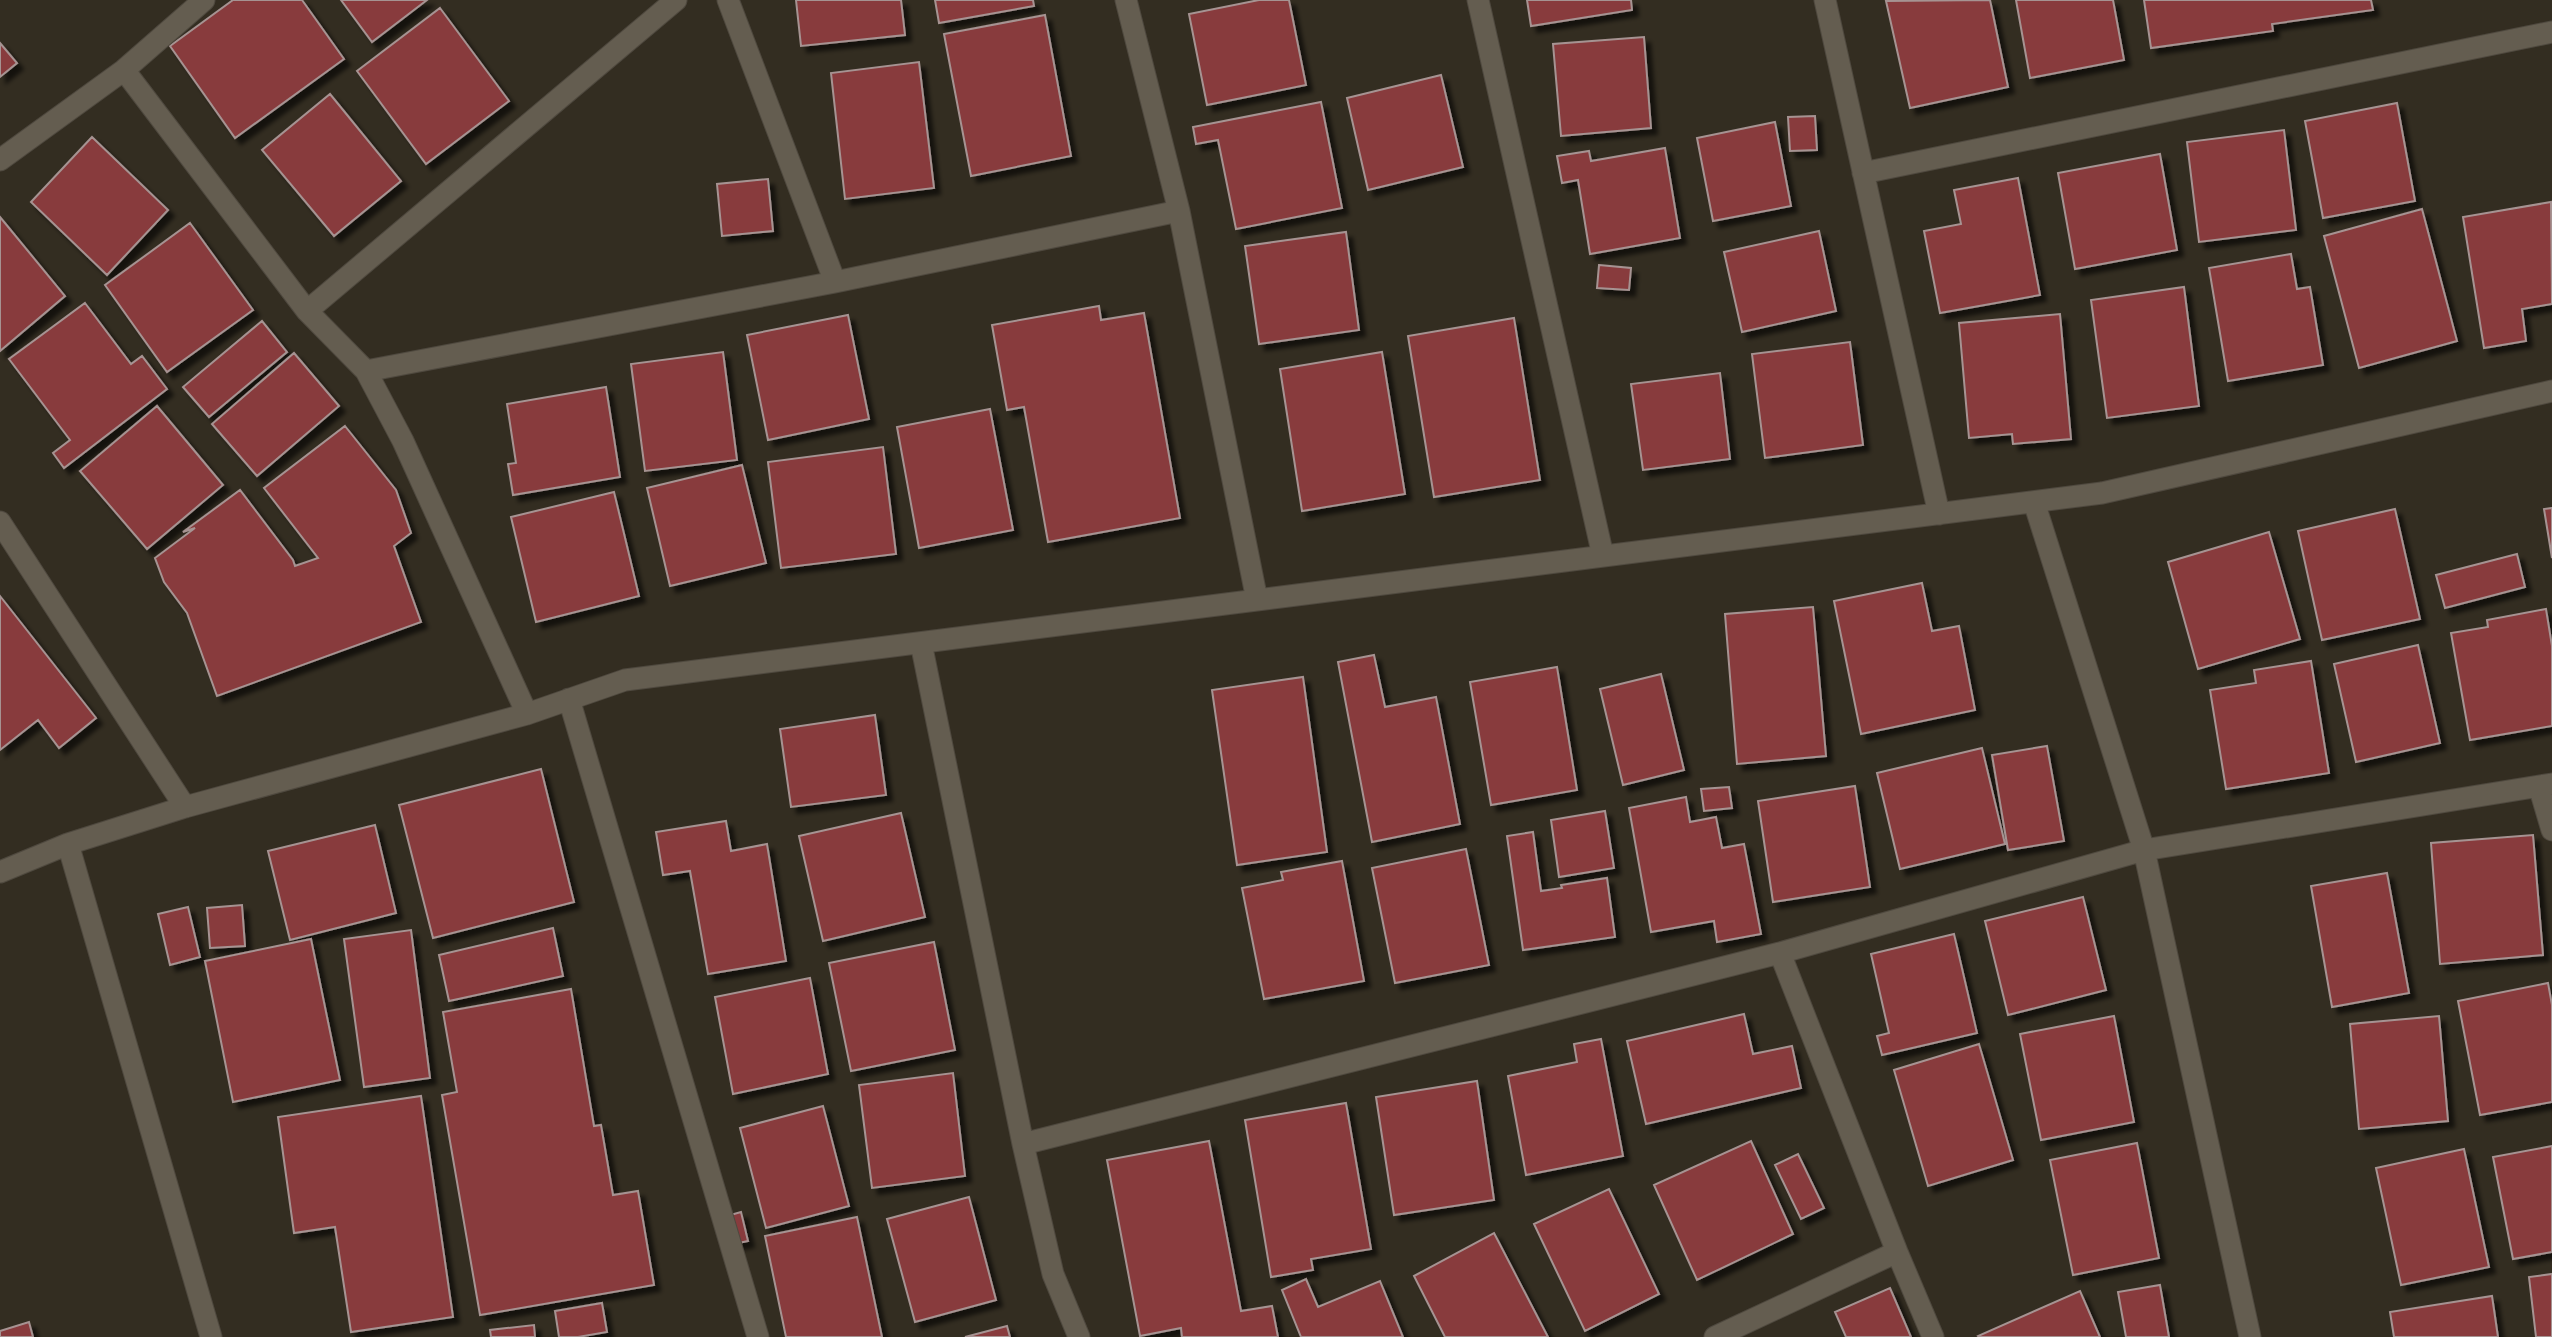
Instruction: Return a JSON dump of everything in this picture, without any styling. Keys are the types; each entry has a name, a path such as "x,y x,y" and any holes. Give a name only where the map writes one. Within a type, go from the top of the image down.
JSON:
{"street":[{"path":"0,160 124,70 204,0"},
{"path":"307,311 676,0"},
{"path":"727,0 835,282"},
{"path":"1126,0 1179,211 1257,600"},
{"path":"1478,0 1603,556"},
{"path":"1825,0 1940,514"},
{"path":"1863,173 2552,32"},
{"path":"124,70 307,311 366,371 403,440 527,714"},
{"path":"366,371 835,282 1179,211"},
{"path":"0,872 68,844 184,807 527,714 625,680 2102,493 2552,391"},
{"path":"2034,502 2144,850 2250,1337"},
{"path":"0,522 184,807"},
{"path":"921,643 1023,1144 1053,1274 1079,1337"},
{"path":"569,699 758,1337"},
{"path":"1023,1144 1780,953 2144,850 2546,785 2552,830"},
{"path":"68,844 211,1337"},
{"path":"1780,953 1933,1337"},
{"path":"1715,1337 1897,1252"}],"building":[{"path":"233,0 302,0 344,59 235,138 170,46"},
{"path":"341,0 427,0 372,42"},
{"path":"796,0 901,0 905,35 801,46"},
{"path":"935,0 1033,0 1034,6 939,23"},
{"path":"1259,0 1289,0 1306,85 1207,105 1189,14"},
{"path":"1527,0 1631,0 1632,10 1531,26"},
{"path":"1990,0 2008,87 1910,108 1886,1"},
{"path":"2016,0 2113,0 2124,60 2030,78"},
{"path":"2144,0 2371,0 2373,10 2272,24 2273,31 2151,48"},
{"path":"440,8 509,101 426,164 357,71"},
{"path":"1045,15 1071,156 971,176 944,34"},
{"path":"1644,37 1651,128 1561,136 1553,44"},
{"path":"0,43 17,63 0,77"},
{"path":"919,62 934,188 845,199 831,73"},
{"path":"1441,75 1463,167 1368,190 1347,98"},
{"path":"330,94 401,181 334,236 262,150"},
{"path":"1321,102 1342,208 1236,229 1218,140 1196,144 1193,127"},
{"path":"2397,103 2415,201 2323,218 2305,121"},
{"path":"1815,116 1817,150 1790,151 1788,117"},
{"path":"1775,122 1791,206 1713,221 1697,138"},
{"path":"2284,130 2296,230 2199,242 2187,142"},
{"path":"92,137 168,210 107,275 31,202"},
{"path":"1665,148 1680,238 1590,254 1578,180 1562,183 1557,156 1589,151 1591,161"},
{"path":"2160,154 2177,250 2075,269 2058,173"},
{"path":"2018,178 2040,295 1940,313 1924,231 1961,224 1954,190"},
{"path":"768,179 773,231 722,236 717,184"},
{"path":"2551,202 2552,304 2522,309 2526,341 2484,348 2463,217"},
{"path":"2422,209 2457,341 2359,368 2324,236"},
{"path":"0,217 65,296 0,351"},
{"path":"190,223 253,310 167,372 105,285"},
{"path":"1819,231 1836,311 1742,332 1724,252"},
{"path":"1346,232 1359,330 1259,344 1245,246"},
{"path":"2291,254 2297,289 2310,287 2323,365 2228,381 2209,268"},
{"path":"1599,265 1631,268 1629,290 1597,288"},
{"path":"2184,287 2199,406 2107,418 2091,300"},
{"path":"85,303 131,364 142,356 167,389 64,468 53,453 70,440 9,359"},
{"path":"1099,306 1101,320 1144,313 1180,518 1048,542 1024,407 1007,410 992,325"},
{"path":"2060,314 2071,439 2013,444 2012,434 1969,438 1959,323"},
{"path":"848,315 869,419 768,440 747,335"},
{"path":"1514,318 1540,480 1434,497 1408,336"},
{"path":"262,321 287,352 209,417 183,387"},
{"path":"1850,342 1863,445 1765,458 1752,354"},
{"path":"723,352 737,460 645,471 631,364"},
{"path":"1382,352 1405,494 1302,511 1280,369"},
{"path":"294,353 339,406 257,476 212,424"},
{"path":"1720,373 1730,459 1643,470 1631,384"},
{"path":"606,387 620,477 513,495 508,464 516,463 507,404"},
{"path":"157,406 223,485 147,549 80,471"},
{"path":"990,409 1013,530 919,548 897,427"},
{"path":"345,426 396,490 411,533 394,546 421,622 217,696 187,613 164,582 155,558 195,528 183,532 240,490 295,566 318,558 264,488"},
{"path":"883,447 896,554 781,568 768,462"},
{"path":"742,465 766,563 670,586 647,488"},
{"path":"614,492 639,596 536,622 511,517"},
{"path":"2552,508 2552,558 2544,509"},
{"path":"2395,509 2420,619 2322,640 2298,531"},
{"path":"2269,532 2300,639 2198,669 2168,562"},
{"path":"2517,554 2525,587 2445,608 2436,575"},
{"path":"1922,583 1932,631 1959,626 1975,710 1861,734 1834,601"},
{"path":"0,596 96,718 59,748 38,720 0,750"},
{"path":"1813,607 1826,756 1737,764 1725,614"},
{"path":"2546,609 2552,646 2552,726 2470,740 2451,633 2488,627 2487,620"},
{"path":"2418,645 2440,743 2356,762 2334,664"},
{"path":"1374,655 1385,707 1436,697 1460,824 1372,842 1338,662"},
{"path":"2311,661 2329,773 2226,789 2210,690 2256,683 2254,670"},
{"path":"1557,667 1577,790 1491,805 1470,682"},
{"path":"1661,674 1684,770 1623,785 1600,689"},
{"path":"1303,677 1327,852 1237,865 1212,690"},
{"path":"875,715 886,795 791,807 780,729"},
{"path":"2047,746 2064,841 2008,850 1992,755"},
{"path":"1982,748 2005,844 1900,869 1877,773"},
{"path":"541,769 574,902 433,938 399,805"},
{"path":"1855,786 1870,887 1773,902 1758,801"},
{"path":"1729,787 1732,808 1704,811 1701,789"},
{"path":"1686,797 1690,822 1716,817 1722,848 1744,844 1761,934 1717,942 1714,921 1651,932 1629,808"},
{"path":"1605,811 1614,868 1559,877 1551,820"},
{"path":"901,813 925,917 823,941 799,836"},
{"path":"726,821 731,851 767,844 786,961 708,974 690,871 663,875 656,832"},
{"path":"375,825 396,913 290,940 268,851"},
{"path":"1533,832 1541,891 1607,878 1615,937 1523,950 1507,836"},
{"path":"2533,835 2543,955 2440,964 2431,843"},
{"path":"1466,849 1489,965 1395,983 1372,868"},
{"path":"1342,861 1364,981 1264,999 1242,888 1283,880 1281,872"},
{"path":"2387,873 2409,993 2332,1007 2311,886"},
{"path":"2083,897 2106,990 2008,1015 1985,921"},
{"path":"242,905 245,946 210,948 207,908"},
{"path":"188,907 200,957 170,965 158,914"},
{"path":"553,928 563,976 449,1001 439,955"},
{"path":"411,930 430,1078 364,1087 344,939"},
{"path":"1954,934 1977,1033 1882,1055 1877,1036 1889,1033 1871,954"},
{"path":"311,939 340,1080 233,1102 205,961"},
{"path":"934,942 955,1050 851,1071 829,963"},
{"path":"810,978 828,1074 733,1094 715,997"},
{"path":"2548,983 2552,1005 2552,1102 2480,1115 2458,1001"},
{"path":"571,989 594,1126 601,1125 613,1195 638,1191 654,1285 480,1315 442,1095 457,1092 443,1012"},
{"path":"1744,1014 1753,1054 1792,1046 1801,1088 1646,1124 1627,1041"},
{"path":"2114,1016 2134,1122 2041,1140 2020,1034"},
{"path":"2439,1016 2448,1121 2359,1129 2350,1024"},
{"path":"1601,1039 1623,1156 1526,1175 1508,1076 1577,1062 1574,1044"},
{"path":"1979,1044 2013,1160 1928,1186 1894,1070"},
{"path":"953,1073 965,1176 872,1188 859,1085"},
{"path":"1477,1081 1494,1200 1394,1215 1376,1097"},
{"path":"421,1096 453,1317 351,1332 335,1227 294,1233 278,1117"},
{"path":"1346,1103 1371,1249 1311,1259 1313,1270 1271,1277 1245,1120"},
{"path":"823,1106 849,1206 766,1228 740,1128"},
{"path":"1209,1141 1241,1311 1272,1306 1278,1337 1182,1337 1181,1328 1140,1336 1107,1160"},
{"path":"1751,1141 1793,1234 1697,1280 1654,1185"},
{"path":"2137,1143 2159,1258 2073,1275 2050,1160"},
{"path":"2552,1146 2552,1252 2513,1259 2493,1157"},
{"path":"2464,1149 2489,1267 2401,1285 2376,1168"},
{"path":"1798,1154 1824,1208 1801,1219 1775,1165"},
{"path":"1609,1189 1659,1294 1585,1331 1534,1224"},
{"path":"969,1197 996,1300 915,1322 887,1219"},
{"path":"741,1212 748,1241 734,1244 727,1216"},
{"path":"857,1217 882,1337 786,1337 765,1236"},
{"path":"1494,1233 1548,1337 1445,1337 1414,1276"},
{"path":"2552,1274 2552,1337 2536,1337 2529,1277"},
{"path":"1306,1279 1318,1307 1380,1281 1403,1337 1301,1337 1282,1290"},
{"path":"2160,1285 2169,1337 2126,1337 2118,1292"},
{"path":"1890,1288 1911,1337 1846,1337 1835,1312"},
{"path":"2080,1291 2100,1337 1978,1336"},
{"path":"2492,1296 2498,1337 2394,1337 2390,1312"},
{"path":"602,1303 607,1332 559,1337 555,1311"},
{"path":"29,1322 33,1337 0,1337 0,1331"},
{"path":"534,1325 535,1337 491,1337 490,1330"},
{"path":"1007,1326 1010,1337 965,1337"}]}
